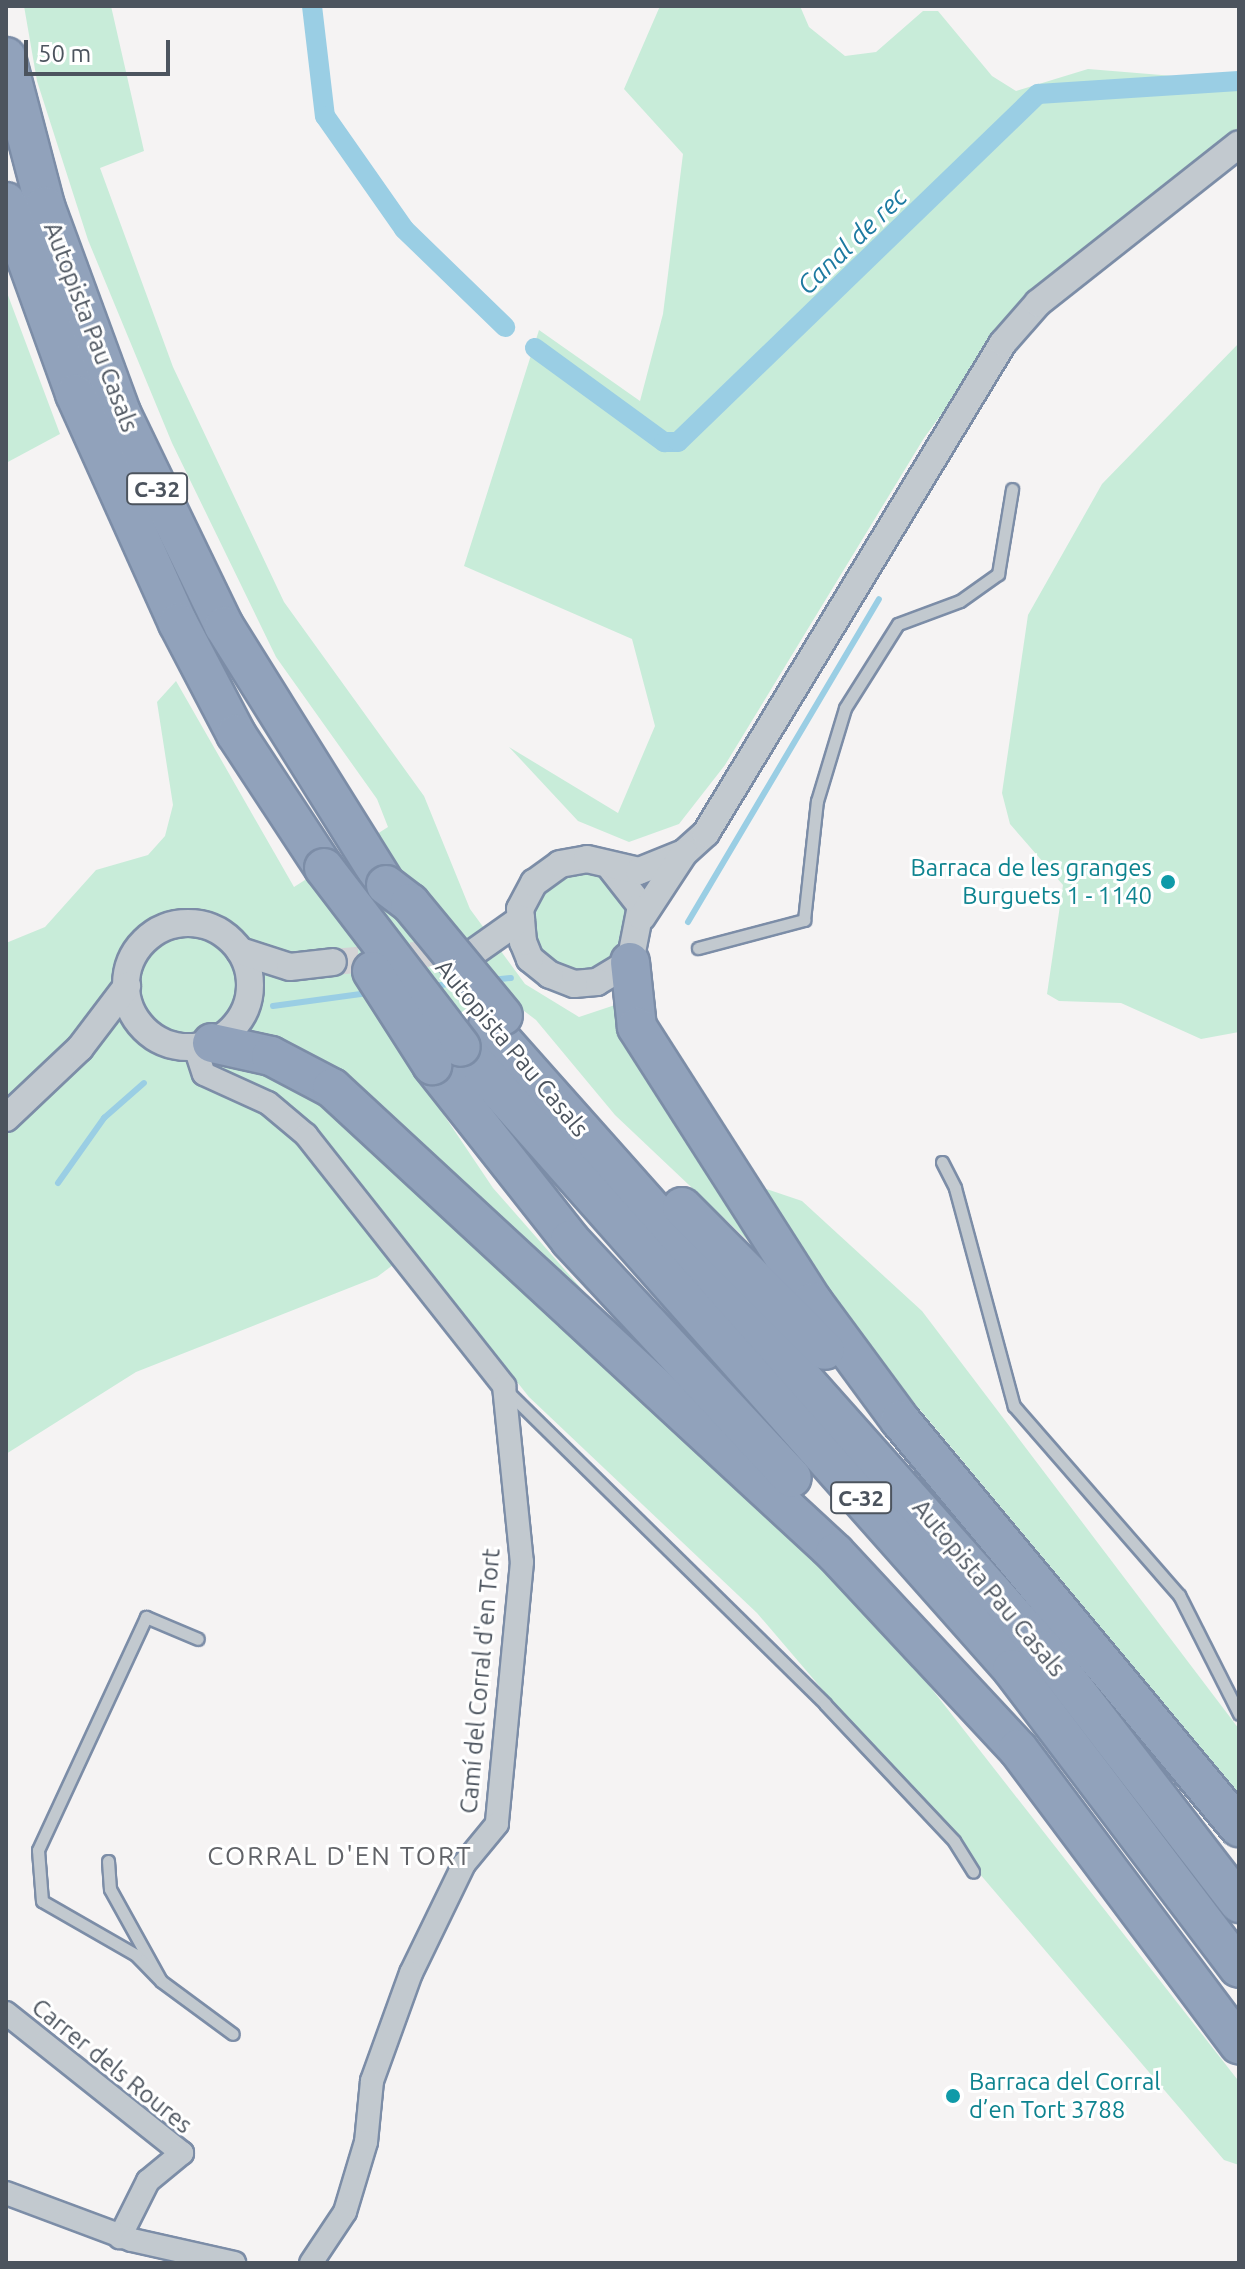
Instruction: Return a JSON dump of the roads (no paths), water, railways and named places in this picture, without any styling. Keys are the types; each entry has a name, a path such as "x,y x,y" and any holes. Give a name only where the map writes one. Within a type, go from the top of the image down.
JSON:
{"highway":[{"name":"Autopista Pau Casals","path":"6,57 45,206 121,413 224,626 386,885 471,1038 1012,1669 1239,1968"},
{"name":"Autopista Pau Casals","path":"6,202 75,394 236,734 317,871 1035,1639 1239,1903"},
{"path":"630,962 637,1027 813,1302 900,1420 1239,1827"},
{"path":"471,1038 624,1151 900,1420"},
{"path":"471,1038 570,1240 826,1514 1018,1749 1239,2044"},
{"path":"204,1045 312,1075 380,1128 823,1542 1018,1749"}],"street":[{"path":"684,853 639,871 612,869 587,859 547,871 526,893 521,919 527,953 550,975 574,984 597,982 630,962 642,917 684,853 738,783 1003,343 1038,303 1239,144"},
{"path":"612,869 634,891 642,917"},
{"path":"521,919 477,950 527,953"},
{"path":"6,1118 80,1048 127,986 135,954 174,925 219,931 240,951 290,967"},
{"path":"204,1045 245,1012 250,990 240,951"},
{"path":"250,990 290,967 333,962"},
{"path":"127,986 146,1031"},
{"path":"80,1048 146,1031 204,1045"},
{"path":"204,1045 204,1074 268,1103 306,1135 504,1386"},
{"name":"Camí del Corral d'en Tort","path":"311,2263 345,2212 366,2142 372,2081 411,1973 464,1864 497,1824 522,1562 504,1386"},
{"name":"Carrer dels Roures","path":"6,2013 182,2153 148,2181 120,2237"},
{"path":"6,2193 120,2237 234,2263"}],"lane":[{"path":"698,948 804,920 817,801 845,708 898,624 960,601 998,574 1012,489"},
{"path":"942,1162 955,1188 1014,1406 1179,1595 1239,1714"},
{"path":"504,1386 825,1704 954,1841 973,1872"},
{"path":"198,1639 146,1617 38,1850 42,1901 136,1955 161,1981 233,2034"},
{"path":"108,1861 110,1889 161,1981"}],"waterway":[{"name":"Canal de rec","path":"312,6 325,116 404,229 505,327"},
{"name":"Canal de rec","path":"535,348 664,442 678,442 1038,94 1239,81"},
{"path":"688,922 879,599"},
{"path":"491,980 511,978"},
{"path":"431,986 460,983"},
{"path":"273,1006 368,993"},
{"path":"58,1183 104,1118 144,1083"}],"tunnel":[{"path":"333,962 462,951"}],"place":[{"name":"Barraca de les granges Burguets 1 - 1140","path":"1168,882"},
{"name":"Barraca del Corral d’en Tort 3788","path":"953,2096"}],"district":[{"name":"CORRAL D'EN TORT","path":"340,1856"}]}
